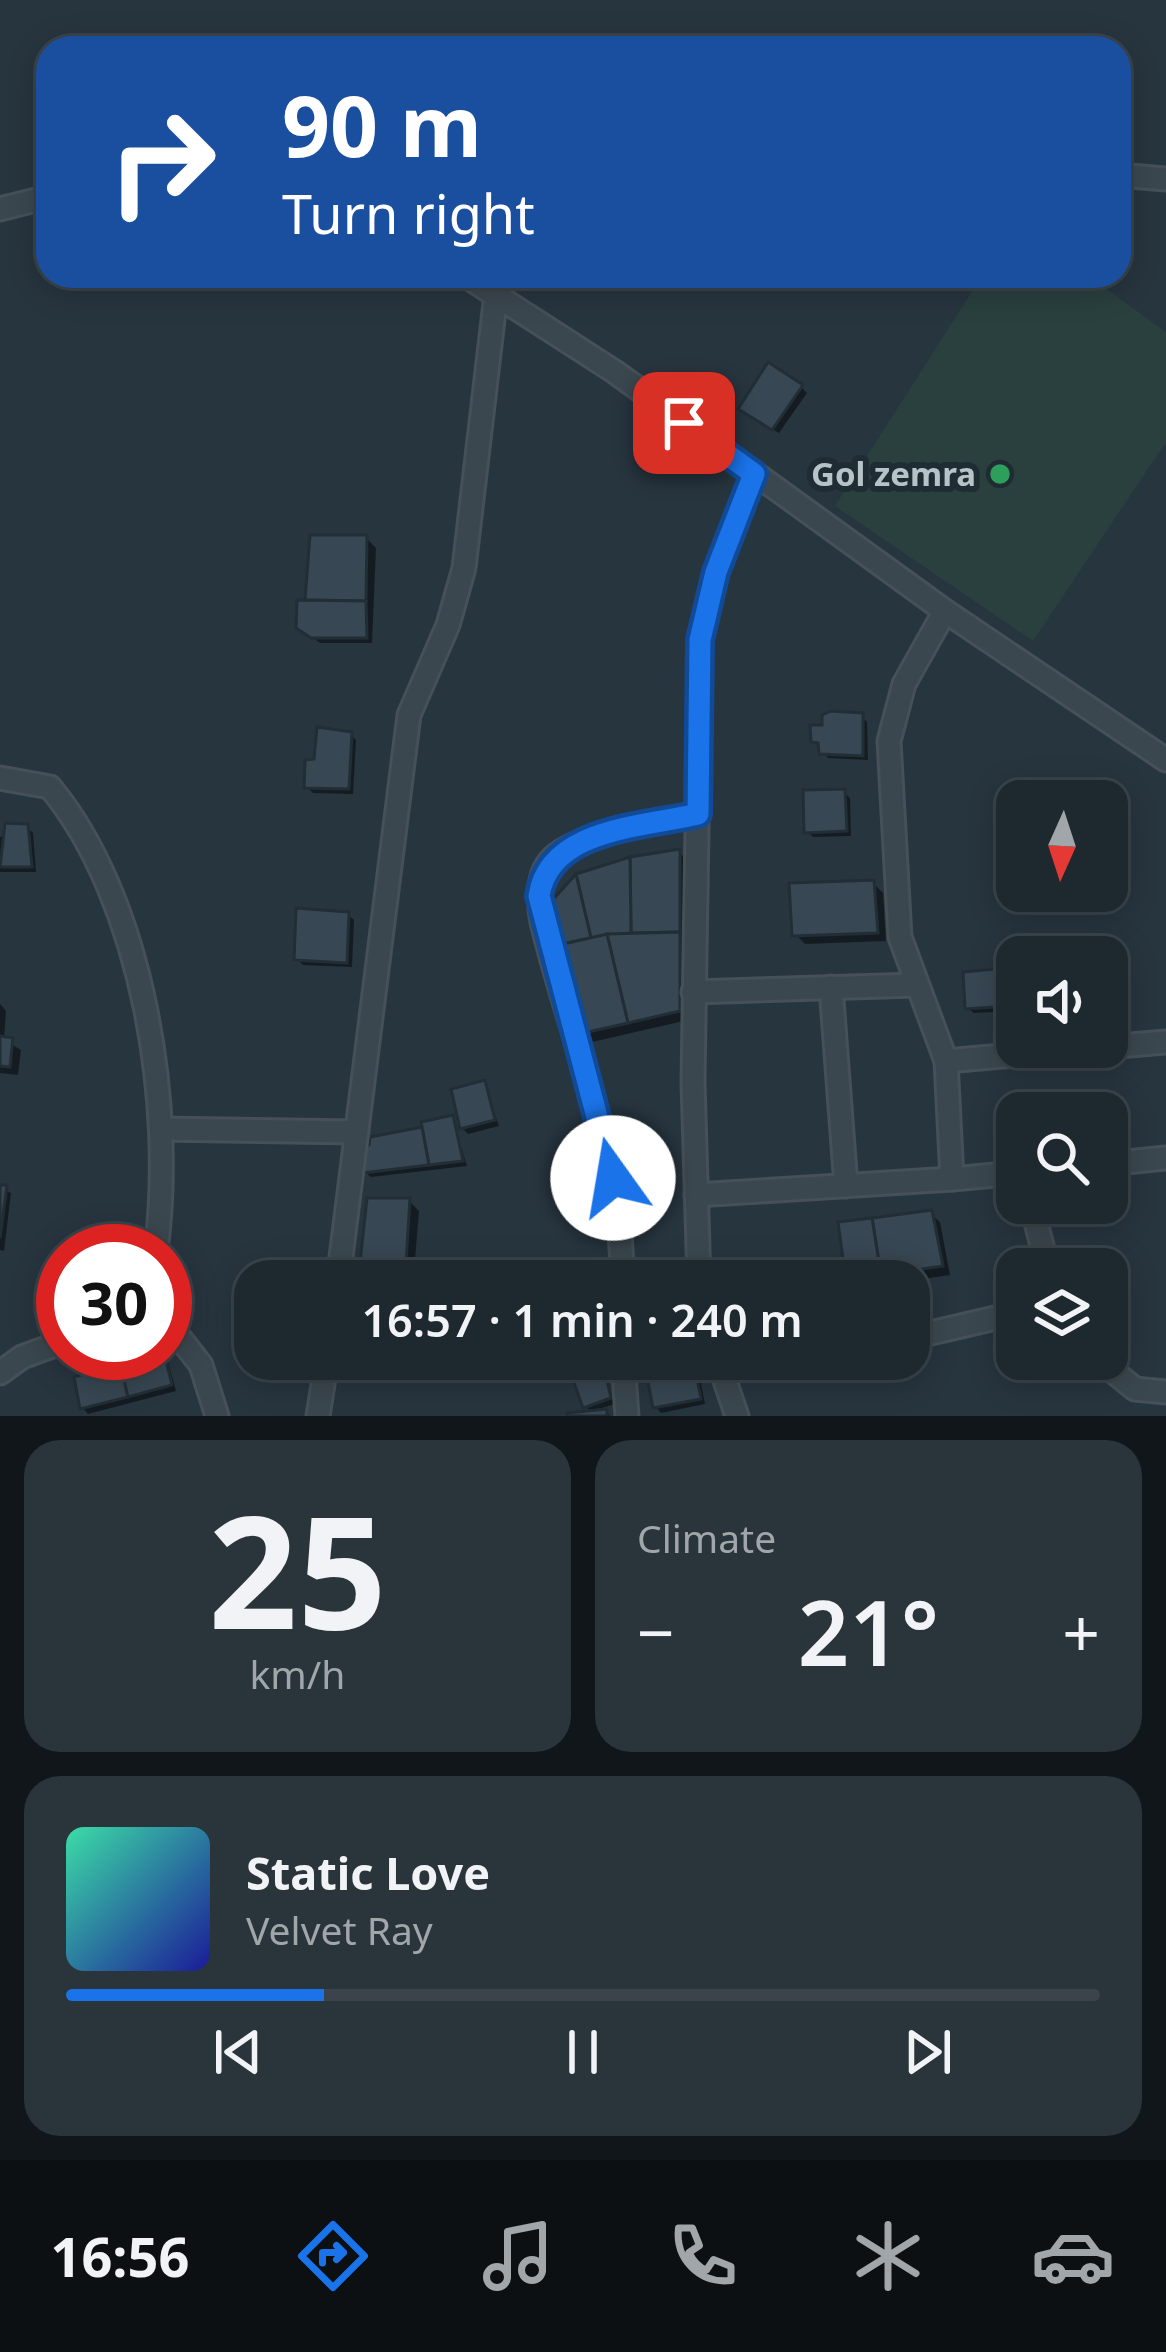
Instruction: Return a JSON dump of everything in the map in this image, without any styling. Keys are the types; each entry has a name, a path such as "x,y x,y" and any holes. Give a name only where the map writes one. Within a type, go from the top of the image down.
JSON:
{"street":[{"path":"1131,176 1166,179"},
{"path":"0,209 36,200"},
{"path":"486,288 615,372 945,611 1166,760"},
{"path":"341,1260 409,715 448,625 464,568 496,294"},
{"path":"698,1260 693,992 700,640 716,572 754,474"},
{"path":"945,611 904,684 889,741 898,922 905,961 946,1061 952,1179"},
{"path":"0,778 50,787 74,821 107,890 138,980 161,1129 157,1224"},
{"path":"620,1260 613,1178 542,922 542,874 560,851 581,842 698,814"},
{"path":"693,992 916,985"},
{"path":"832,987 846,1186"},
{"path":"1128,1045 1166,1042"},
{"path":"946,1061 996,1057"},
{"path":"161,1129 357,1132"},
{"path":"1128,1162 1166,1158"},
{"path":"696,1195 996,1175"},
{"path":"930,1333 996,1317"},
{"path":"0,1373 36,1352"},
{"path":"192,1353 202,1365 217,1416"},
{"path":"318,1416 324,1380"},
{"path":"624,1380 627,1416"},
{"path":"725,1380 737,1416"},
{"path":"1125,1380 1135,1388 1166,1392"}],"green space":[{"name":"Gol zemra","path":"974,288 1105,288 1166,332 1166,442 1033,641 835,506"}],"building":[{"path":"768,362 803,385 772,430 738,409"},
{"path":"310,535 367,535 366,601 305,600"},
{"path":"297,600 366,601 367,638 311,638 296,628"},
{"path":"863,713 863,756 819,754 818,743 811,742 810,725 822,725 822,715"},
{"path":"317,727 352,732 349,789 304,788 305,760 314,759"},
{"path":"845,789 847,831 804,833 803,790"},
{"path":"5,823 28,824 32,867 0,867"},
{"path":"680,849 680,932 631,933 630,857"},
{"path":"630,857 631,933 591,938 576,874"},
{"path":"576,874 591,938 559,945 549,904"},
{"path":"874,880 878,933 792,936 789,883"},
{"path":"296,908 349,912 347,963 294,960"},
{"path":"680,932 680,1011 628,1023 607,934"},
{"path":"607,934 628,1023 579,1034 559,945"},
{"path":"996,969 996,1007 965,1009 963,972"},
{"path":"0,1036 13,1038 10,1067 0,1066"},
{"path":"485,1080 495,1120 460,1129 451,1089"},
{"path":"453,1115 463,1161 429,1165 421,1122"},
{"path":"422,1127 429,1165 362,1173 361,1148 369,1145 370,1137"},
{"path":"0,1185 7,1185 0,1238"},
{"path":"367,1198 410,1198 406,1260 360,1260"},
{"path":"932,1210 943,1266 930,1268 930,1260 879,1260 872,1218"},
{"path":"872,1218 879,1260 843,1260 838,1222"},
{"path":"75,1380 124,1380 128,1397 80,1409"},
{"path":"124,1380 171,1380 172,1385 128,1397"},
{"path":"573,1380 607,1380 611,1398 583,1408"},
{"path":"648,1380 697,1380 701,1399 653,1408"},
{"path":"607,1409 607,1416 567,1416 567,1413"}],"place":[{"name":"Gol zemra","path":"1000,474"}],"route":[{"path":"613,1178 562,980 542,922 539,896 542,874 560,851 698,814 700,640 716,572 754,474 684,423"}]}
